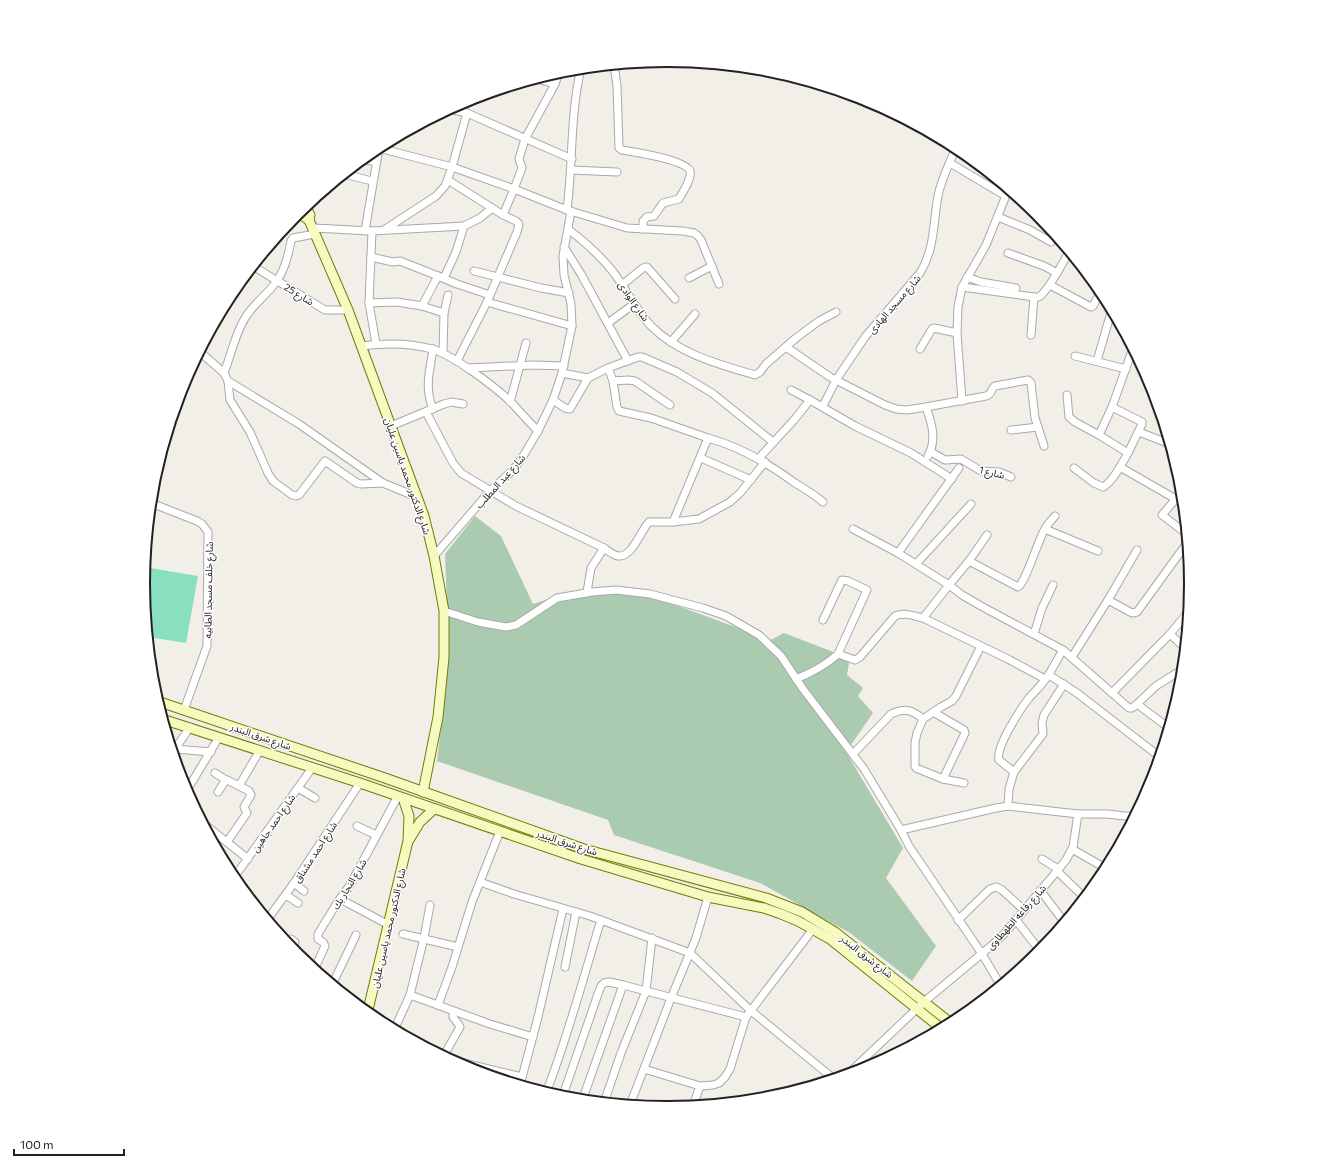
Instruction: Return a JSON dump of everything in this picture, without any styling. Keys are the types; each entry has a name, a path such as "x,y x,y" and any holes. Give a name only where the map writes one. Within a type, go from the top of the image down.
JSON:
{"main road":[{"name":"شارع الدكتور محمد ياسين عليان","path":"308,212 312,227 348,310 424,516 434,556 444,611 444,657 438,717 423,792"},
{"name":"شارع الدكتور محمد ياسين عليان","path":"303,217 312,227"},
{"name":"شارع شرق البندر","path":"163,703 584,849 772,900 802,912 835,932 947,1020"},
{"name":"شارع شرق البندر","path":"168,721 312,768 360,782 581,859 708,897 764,908 798,921 813,928 830,939 938,1026"},
{"name":"شارع الدكتور محمد ياسين عليان","path":"369,1007 408,841 409,816 400,797"},
{"name":"شارع الدكتور محمد ياسين عليان","path":"408,841 420,822 434,809"},
{"path":"708,897 708,891 712,884"},
{"path":"725,901 728,896 727,888"}],"street":[{"path":"615,70 617,86 619,148 622,150 651,154 686,166 690,170 689,179 680,197 678,199 663,202 656,214 654,216 647,217 644,221 643,229"},
{"name":"شارع عبد المطلب","path":"434,556 490,491 513,470 522,458 538,431 553,400 563,369 572,326 569,293 563,266 564,247 568,230 573,125 580,74"},
{"path":"503,215 522,168 519,158 525,139 557,79"},
{"path":"547,82 555,84"},
{"path":"460,110 572,159"},
{"path":"384,230 436,196 441,191 448,180 467,113"},
{"path":"387,149 452,167 514,189 569,211 627,228 694,233 701,240 719,284"},
{"name":"شارع مسجد الهادى","path":"823,406 836,380 865,337 920,274 926,264 932,244 938,195 954,153"},
{"path":"376,344 369,303 371,256 368,231 372,181 377,155"},
{"path":"370,161 376,162"},
{"path":"950,163 1004,195 1005,198 986,245 962,287 958,308 957,333 962,401"},
{"path":"570,170 617,172"},
{"path":"350,176 372,181"},
{"path":"448,180 519,224 489,298 457,361"},
{"path":"224,372 244,319 277,281 285,266 293,238 312,227 368,231 464,226 480,218 492,208"},
{"path":"998,217 1030,230 1051,242"},
{"path":"422,306 456,252 464,226"},
{"name":"شارع الوادى","path":"568,230 581,239 615,274 634,304 652,326 671,342 689,353 718,364 755,375 786,347"},
{"path":"564,247 582,274 628,361"},
{"path":"1008,253 1044,266 1057,273"},
{"path":"371,256 393,262 400,261 421,268 489,298 572,326"},
{"path":"962,287 1034,298 1040,296 1050,285 1067,256"},
{"path":"689,278 712,266"},
{"path":"622,286 643,268 647,267 675,299"},
{"name":"شارع 25","path":"257,268 325,310 348,310"},
{"path":"474,271 541,288 569,293"},
{"path":"967,277 981,282 1016,288"},
{"path":"1050,285 1088,306 1093,306 1097,298"},
{"path":"443,353 444,313 448,295"},
{"path":"1031,335 1034,298"},
{"path":"369,303 398,302 422,306 444,313"},
{"path":"608,323 634,304"},
{"path":"836,312 819,321 786,347 836,380 890,407 906,410 926,408 988,396 995,386 1028,380 1031,383 1038,427 1044,446"},
{"path":"671,342 695,314"},
{"path":"1098,361 1110,317"},
{"path":"920,349 934,328 957,333"},
{"path":"510,402 521,367 526,343"},
{"path":"361,346 376,344 415,346 433,349 443,353 468,368 510,402 538,431"},
{"path":"433,349 428,390 429,410 457,469 516,506 604,548 616,556 626,555 630,552 650,522 674,522 699,519 730,502 751,480 773,442 794,420 810,400"},
{"path":"204,355 224,372 228,380 230,400 250,432 273,481 292,495 299,495 307,486 333,448"},
{"path":"1075,356 1126,369"},
{"path":"1099,435 1112,407 1131,356"},
{"path":"553,400 565,408 570,408 588,378 608,368 638,357 642,357 677,372 696,383 734,410 773,442"},
{"path":"468,368 521,367 534,365 563,369 588,378"},
{"path":"608,368 613,381 617,407 621,412 651,418 738,448 762,460 823,502"},
{"path":"228,380 299,424 383,483 417,497"},
{"path":"613,381 636,381 670,406"},
{"path":"791,390 823,406 855,426 891,442 925,461 952,479"},
{"path":"1067,395 1069,417 1128,453"},
{"path":"391,426 447,403 462,404"},
{"path":"1074,468 1102,488 1106,486 1120,467 1142,424 1141,421 1112,407"},
{"path":"925,461 933,445 932,427 926,408"},
{"path":"1011,430 1038,427"},
{"path":"1138,432 1164,442"},
{"path":"674,522 708,438"},
{"name":"شارع 1","path":"930,452 945,460 961,459 981,471 998,472 1011,477"},
{"path":"701,458 751,480"},
{"path":"325,461 357,483 383,483"},
{"path":"1120,467 1174,498 1174,501 1162,515 1181,530"},
{"path":"898,553 959,468"},
{"path":"916,564 971,504"},
{"name":"شارع خلف مسجد الطابيه","path":"156,505 197,521 206,527 208,532 207,646 204,658 184,710"},
{"path":"969,561 1018,586 1021,585 1045,529 1055,516"},
{"path":"852,529 898,553 981,606 1063,650 1129,708 1132,708 1156,686 1177,673"},
{"path":"1045,529 1098,551"},
{"path":"923,618 969,561 987,535"},
{"path":"587,592 591,568 604,548"},
{"path":"1108,600 1132,613 1137,612 1183,549"},
{"path":"1072,657 1137,550"},
{"path":"796,678 810,673 831,661 838,654 867,590 848,580 842,580 823,620"},
{"path":"1034,634 1042,608 1053,586"},
{"path":"444,611 478,622 506,627 516,624 556,598 587,592 616,590 650,594 703,608 726,616 759,635 782,656 796,678 864,769 909,846 982,954 998,982"},
{"path":"838,654 855,660 860,658 895,616 909,615 923,618 1064,684 1156,754"},
{"path":"1112,693 1170,634 1183,618"},
{"path":"1170,634 1181,644"},
{"path":"964,783 943,779 920,770 915,766 915,743 917,733 923,719 948,704 956,696 981,646"},
{"path":"1014,772 999,760 998,754 1007,733 1017,716 1029,698 1047,677 1063,650"},
{"path":"1008,806 1009,789 1014,772 1043,734 1042,723 1044,715 1064,684"},
{"path":"1137,704 1165,726"},
{"path":"853,754 890,714 911,711 915,712 923,719"},
{"path":"933,712 964,730 965,733 943,779"},
{"path":"176,747 190,727"},
{"path":"190,785 219,737"},
{"path":"177,750 210,752"},
{"path":"239,786 260,750"},
{"name":"شارع احمد جاهين","path":"238,873 312,768"},
{"path":"215,773 249,791 251,795 244,807 247,813 227,842"},
{"path":"218,792 226,780"},
{"name":"شارع احمد مشناق","path":"270,917 360,782"},
{"path":"298,788 316,798"},
{"name":"شارع النجار بك","path":"316,965 325,946 323,942 318,939 318,935 350,885 376,835 400,797"},
{"path":"901,830 1008,806 1078,814 1107,814 1129,816"},
{"name":"شارع رفاعه الطهطاوى","path":"856,1066 925,1001 991,946 1016,920 1058,870 1072,849 1078,814"},
{"path":"357,826 376,835"},
{"path":"438,1005 480,882 500,831"},
{"path":"215,836 227,842 248,859"},
{"path":"1072,849 1101,866"},
{"path":"1042,859 1058,870 1082,895"},
{"path":"480,882 514,894 601,920 690,953 750,1010 830,1076"},
{"path":"294,883 304,891"},
{"path":"958,920 990,889 996,887 1002,890 1024,910"},
{"path":"1040,890 1062,919"},
{"path":"286,895 298,903"},
{"path":"632,1101 696,938 708,897"},
{"path":"340,899 389,925"},
{"path":"396,1026 410,995 424,938 430,905"},
{"path":"521,1081 533,1037 563,909"},
{"path":"565,967 576,912"},
{"path":"548,1088 571,1020 601,920"},
{"path":"1016,920 1037,946"},
{"path":"644,1069 700,1086 713,1085 725,1077 730,1069 746,1017 750,1010 813,928"},
{"path":"403,934 458,947"},
{"path":"334,981 356,935"},
{"path":"606,1099 646,991 652,938"},
{"path":"291,939 294,942"},
{"path":"564,1092 604,983 609,982 623,985 746,1017"},
{"path":"584,1095 623,985"},
{"path":"410,995 453,1011 533,1037"},
{"path":"446,1052 460,1027 453,1018 453,1011"},
{"path":"478,1067 522,1077"},
{"path":"695,1101 700,1086"}],"green space":[{"path":"475,516 501,536 533,604 551,598 629,591 670,603 741,629 765,643 784,633 831,651 849,663 847,675 863,688 858,696 873,713 846,752 903,848 886,878 936,946 912,981 850,933 760,883 614,835 608,820 437,761 446,683 447,606 445,554"},
{"path":"150,568 198,576 186,643 153,638"}]}
